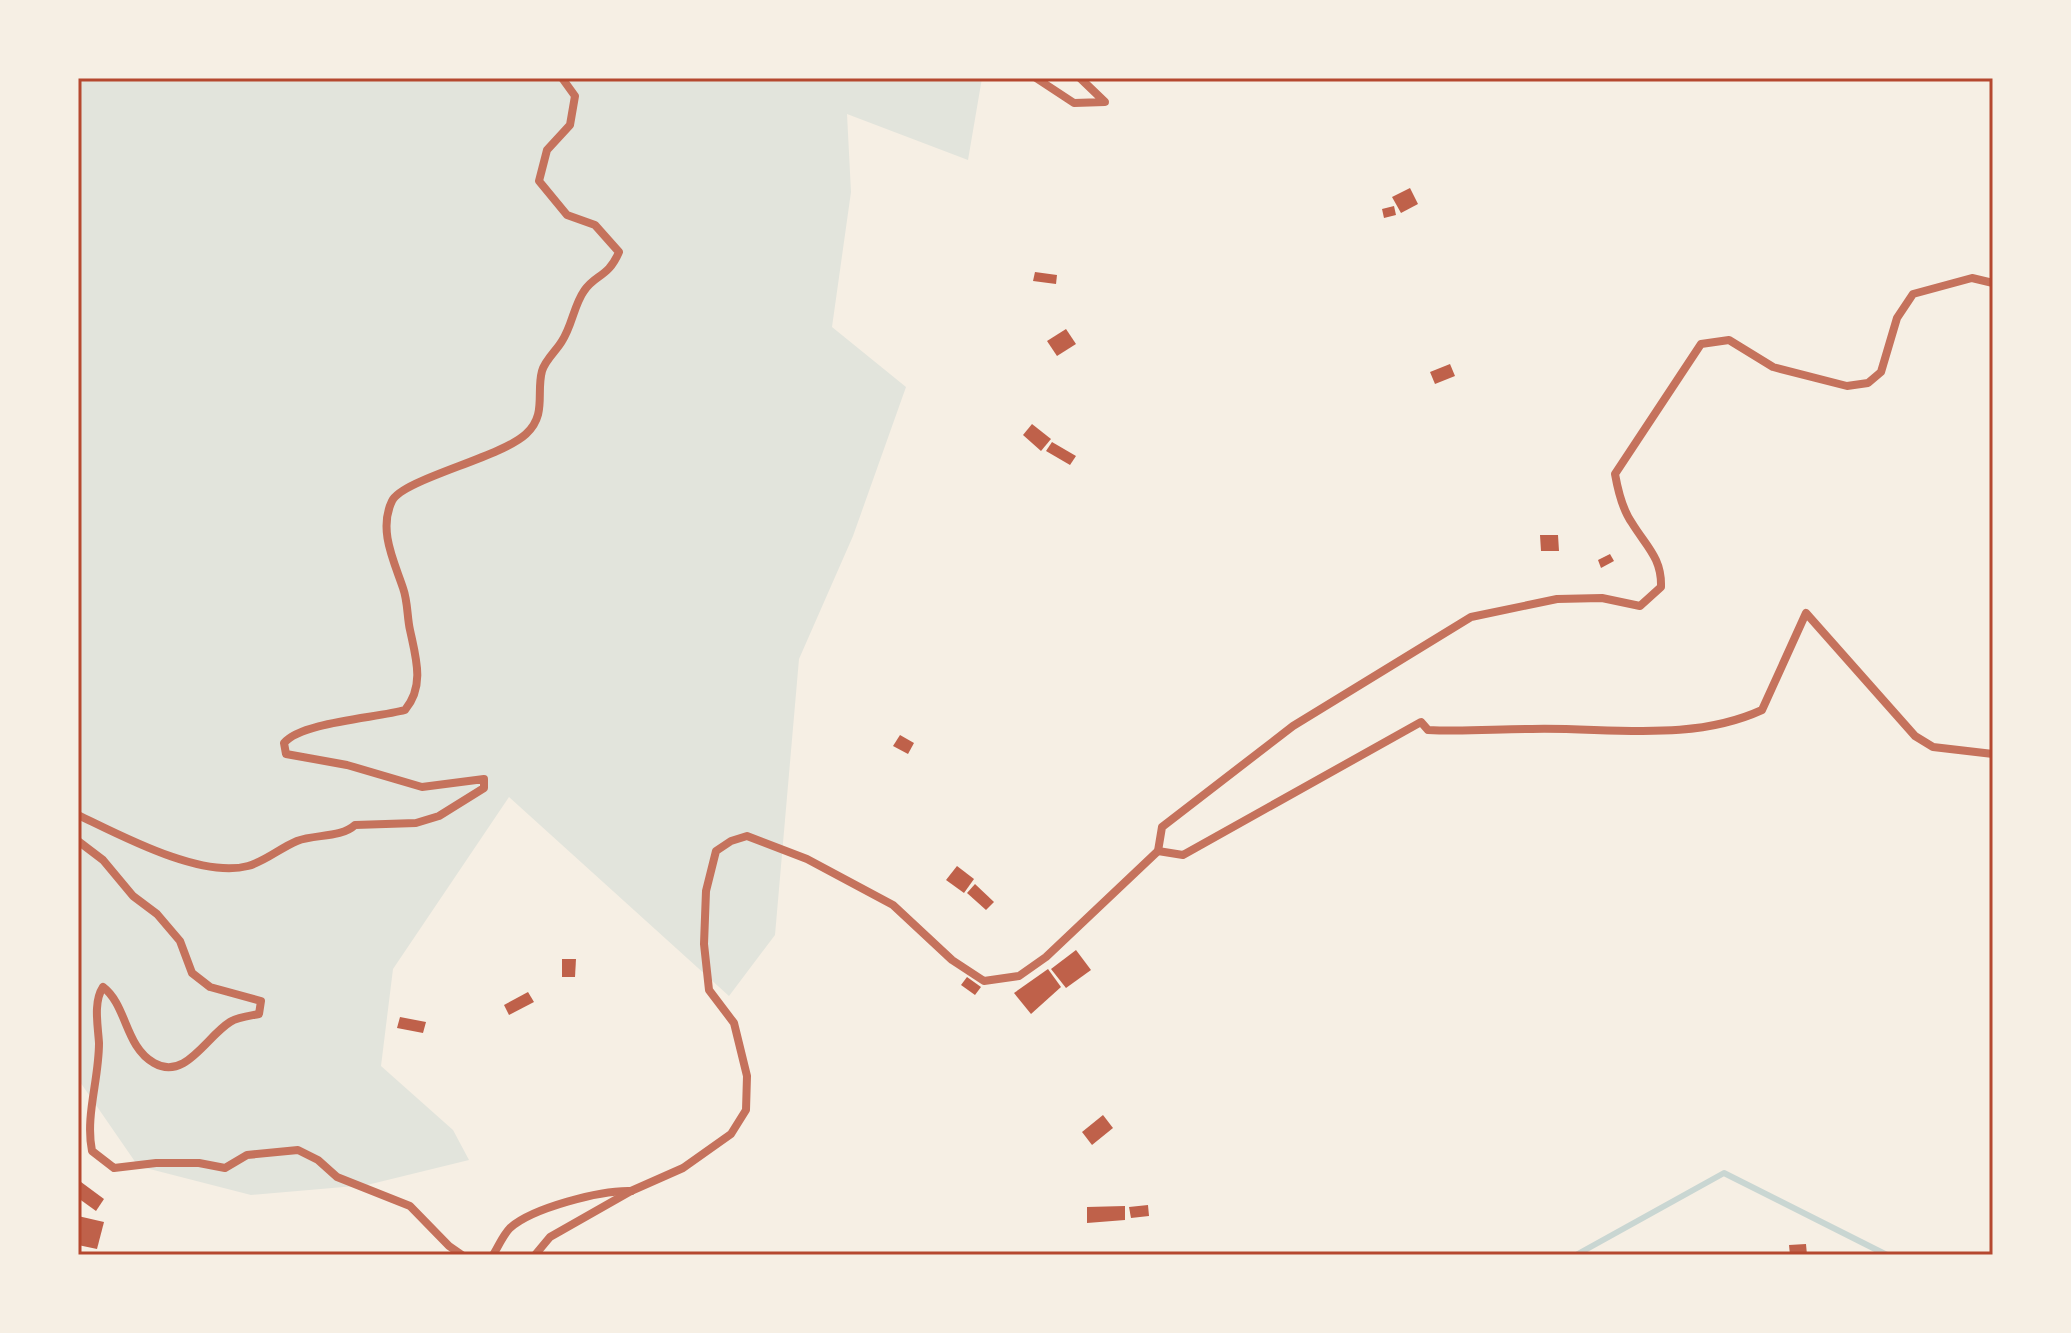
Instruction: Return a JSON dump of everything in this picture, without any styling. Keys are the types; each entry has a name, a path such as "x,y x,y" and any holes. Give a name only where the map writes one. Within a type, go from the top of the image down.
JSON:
{"street":[{"path":"78,815 141,845 214,868 244,867 273,857 294,842 347,832 355,825 416,823 439,816 484,788 484,779 471,778 422,787 347,765 286,754 284,743 290,736 316,728 405,710 414,699 418,686 417,650 410,633 404,591 388,552 392,501 406,485 459,469 527,433 541,409 542,370 562,341 584,290 612,270 619,252 595,225 567,215 539,181 547,150 570,125 575,96 562,78"},
{"path":"1036,78 1074,103 1105,102 1080,78"},
{"path":"535,1255 550,1237 631,1191 683,1168 731,1134 746,1110 747,1076 734,1023 709,990 704,944 706,891 716,851 731,841 747,836 807,859 893,905 952,960 984,981 1019,976 1046,957 1158,851 1162,827 1217,783 1293,726 1471,617 1557,599 1602,598 1640,606 1661,587 1657,558 1630,522 1615,474 1701,344 1729,340 1773,367 1847,386 1868,383 1881,372 1897,318 1913,294 1972,278 1993,283"},
{"path":"1158,851 1183,855 1421,722 1428,730 1465,732 1533,729 1650,731 1733,723 1762,710 1806,613 1915,736 1933,747 1993,754"},
{"path":"78,841 103,860 133,896 157,914 180,941 192,973 210,987 261,1001 259,1014 232,1020 192,1058 178,1066 163,1068 148,1060 128,1031 112,994 103,987 97,1002 99,1049 88,1130 92,1151 114,1168 199,1163 225,1168 247,1155 298,1150 318,1160 337,1177 410,1206 462,1255"},
{"path":"493,1255 511,1228 547,1210 611,1190 631,1191"}],"shaded area":[{"path":"78,78 982,78 968,160 847,114 851,192 832,327 906,387 853,536 799,659 775,935 729,996 509,797 393,969 381,1066 453,1130 469,1160 367,1185 251,1195 138,1166 78,1079"}],"building":[{"path":"1410,188 1418,204 1401,213 1392,197"},
{"path":"1394,206 1396,215 1384,218 1382,209"},
{"path":"1035,272 1057,275 1056,284 1033,281"},
{"path":"1066,329 1076,344 1057,356 1047,341"},
{"path":"1450,364 1455,376 1435,384 1430,372"},
{"path":"1032,424 1051,439 1041,451 1023,435"},
{"path":"1052,442 1076,456 1070,465 1046,451"},
{"path":"1540,535 1558,535 1559,551 1541,551"},
{"path":"1610,554 1614,561 1601,568 1598,560"},
{"path":"900,735 914,743 908,754 893,746"},
{"path":"957,866 974,879 964,893 946,880"},
{"path":"975,884 994,902 986,910 967,893"},
{"path":"1076,950 1091,970 1066,988 1051,969"},
{"path":"562,959 576,959 575,977 562,977"},
{"path":"1048,969 1061,987 1031,1014 1014,993"},
{"path":"967,977 981,987 975,995 961,985"},
{"path":"528,992 534,1002 509,1015 504,1005"},
{"path":"400,1017 426,1022 423,1033 397,1028"},
{"path":"1103,1115 1113,1128 1092,1145 1082,1132"},
{"path":"81,1182 104,1199 96,1211 78,1198"},
{"path":"1148,1205 1149,1216 1131,1218 1129,1207"},
{"path":"1125,1206 1125,1220 1087,1223 1087,1207"},
{"path":"78,1216 104,1222 97,1249 78,1245"},
{"path":"1806,1244 1807,1255 1790,1255 1789,1245"}],"waterway":[{"path":"1576,1255 1724,1173 1887,1255"}]}
